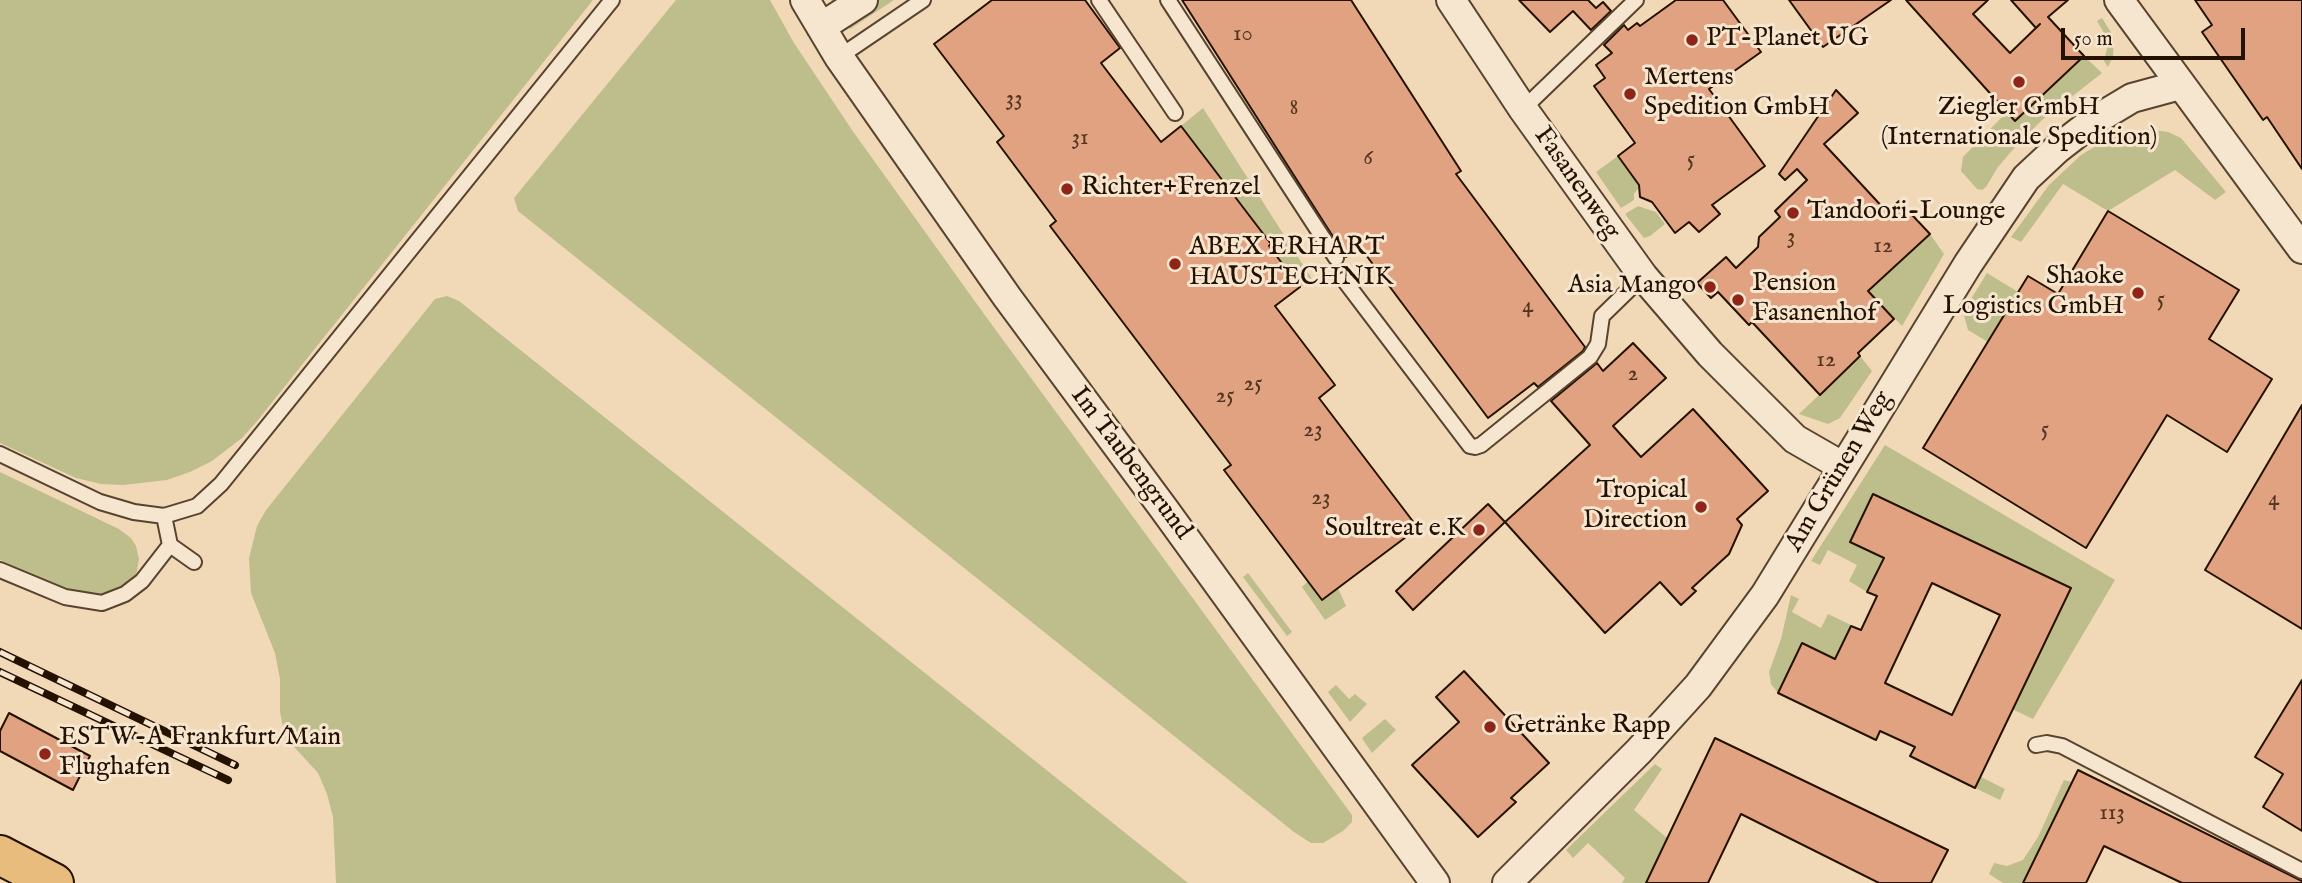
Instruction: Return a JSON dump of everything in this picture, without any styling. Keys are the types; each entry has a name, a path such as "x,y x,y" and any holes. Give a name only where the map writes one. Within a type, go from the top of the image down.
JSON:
{"highway":[{"path":"0,855 54,883"}],"street":[{"name":"Im Taubengrund","path":"805,0 830,42 1007,297 1435,883"},
{"path":"830,42 863,0"},
{"name":"Fasanenweg","path":"1451,0 1523,109 1643,276 1710,354 1794,439 1842,466"},
{"path":"2119,0 2180,85 2299,238"},
{"name":"Am Grünen Weg","path":"1507,883 1639,751 1698,686 1765,595 1974,255 2026,178 2092,122 2132,98 2180,85"}],"lane":[{"path":"0,454 100,502 134,512 164,516 197,506 221,484 612,0"},
{"path":"830,42 923,0"},
{"path":"1099,0 1174,113"},
{"path":"1168,0 1336,258"},
{"path":"1523,109 1636,0"},
{"path":"1344,280 1470,446 1475,447 1590,357 1598,344 1602,316 1643,276"},
{"path":"164,516 170,545 194,562"},
{"path":"0,570 65,597 102,603 125,594 142,582 170,545"},
{"path":"2036,745 2047,743 2062,746 2302,871"}],"green space":[{"path":"0,0 593,0 242,438 212,461 190,472 167,480 123,485 101,484 76,478 0,443"},
{"path":"676,0 770,0 794,43 852,130 1352,815 1352,822 1343,831 1323,843 1311,843 1294,832 518,211 514,198"},
{"path":"831,0 894,0 850,29"},
{"path":"2102,18 2114,37 2113,56 2108,67 2104,61 2107,38 2097,21"},
{"path":"2084,56 2102,73 2042,120 1998,167 1986,187 1977,189 1961,171 1963,157 2007,112 2016,121"},
{"path":"1203,108 1312,279 1300,287 1181,126"},
{"path":"2146,129 2168,132 2181,138 2226,192 2215,200 2175,170 2108,211 2063,184 2021,242 2011,237 2049,185 2081,155 2114,135"},
{"path":"1618,156 1640,186 1634,194 1634,200 1621,208 1596,172"},
{"path":"1638,206 1656,212 1665,224 1644,238 1625,214"},
{"path":"1930,234 1944,254 1902,326 1868,291"},
{"path":"1987,273 2018,292 1988,342 1968,330 1963,312"},
{"path":"447,296 459,301 1188,883 336,883 333,817 327,794 318,773 285,737 275,653 251,593 249,558 257,526 266,510 435,299"},
{"path":"1860,356 1872,371 1840,418 1828,424 1799,414"},
{"path":"1885,445 2115,580 2033,719 2012,709 2071,588 1873,494 1850,542 1884,558 1867,592 1849,581 1857,565 1828,550 1820,565 1811,561"},
{"path":"0,472 119,529 131,538 139,559 136,576 107,595 93,596 64,590 0,560"},
{"path":"1248,573 1292,632 1287,636 1243,577"},
{"path":"1308,581 1322,600 1338,588 1346,606 1325,620 1302,587"},
{"path":"1791,595 1799,599 1792,612 1821,628 1828,614 1851,625 1835,659 1802,644 1778,693 1771,684 1769,672 1781,639"},
{"path":"1336,685 1349,699 1355,694 1367,704 1350,722 1328,692"},
{"path":"1385,719 1396,730 1372,753 1362,738"},
{"path":"1655,764 1662,769 1634,810 1667,838 1646,883 1622,883 1625,878 1588,843 1573,858 1566,850"},
{"path":"1981,777 2005,789 2000,800 1975,788"},
{"path":"2064,780 2072,782 2023,883 2003,883 1989,874 1994,863 2007,866 2023,860 2038,837"}],"building":[{"path":"992,0 1085,0 1120,48 1101,63 1161,142 1181,126 1271,244 1269,246 1300,287 1275,306 1335,385 1319,398 1418,528 1322,600 1224,470 1231,465 1050,226 1056,221 997,142 1004,136 934,44"},
{"path":"1182,0 1351,0 1461,171 1456,174 1585,347 1583,351 1538,387 1534,383 1488,418 1360,247 1346,257"},
{"path":"1519,0 1588,0 1596,8 1603,2 1611,11 1591,30 1573,11 1550,32"},
{"path":"1676,0 1723,0 1761,52 1709,89 1765,166 1712,205 1720,214 1699,232 1689,222 1675,233 1652,202 1640,197 1639,185 1618,156 1635,143 1594,86 1605,78 1596,65 1612,53 1604,45 1624,25 1628,30 1637,23 1640,26"},
{"path":"1789,0 1891,0 1823,47"},
{"path":"1906,0 1988,0 1973,14 2010,53 2036,28 2011,0 2068,0 2048,17 2084,56 2015,121"},
{"path":"2195,0 2302,0 2302,169 2267,117 2263,120 2202,32 2212,25"},
{"path":"1836,90 1858,113 1824,144 1887,212 1899,201 1930,234 1868,291 1894,319 1820,395 1752,322 1749,325 1718,292 1711,298 1697,283 1726,257 1736,268 1758,247 1759,237 1780,217 1775,211 1807,180 1797,169 1785,180 1779,174"},
{"path":"2108,211 2239,290 2209,339 2272,379 2227,452 2167,415 2086,548 1923,448 2028,276 2058,294"},
{"path":"1633,343 1666,378 1613,426 1641,457 1693,409 1768,491 1737,519 1742,525 1729,554 1692,588 1696,591 1681,605 1660,582 1605,633 1505,522 1590,445 1551,401 1597,363 1603,371"},
{"path":"2302,405 2302,629 2205,570"},
{"path":"1873,494 2071,588 1975,788 1910,756 1915,747 1880,731 1876,740 1778,693 1802,643 1835,659 1851,626 1861,630 1877,596 1867,592 1884,558 1850,542","holes":["1932,583 2000,615 1952,715 1885,683"]},
{"path":"1488,504 1505,522 1413,610 1396,591"},
{"path":"1464,671 1549,763 1511,798 1516,802 1478,837 1412,765 1459,722 1436,697"},
{"path":"2302,680 2302,831 2263,807 2283,774 2255,757"},
{"name":"ESTW-A Frankfurt/Main Flughafen","path":"9,713 90,756 73,790 0,751 0,731"},
{"path":"1715,738 1948,850 1931,883 1879,883 1741,814 1708,883 1646,883"},
{"path":"2078,770 2302,883 2182,883 2104,846 2086,883 2023,883"}],"railway":[{"path":"0,652 235,765"},
{"path":"0,672 228,780"}],"place":[{"name":"PT-Planet UG","path":"1692,40"},
{"name":"Ziegler GmbH (Internationale Spedition)","path":"2019,82"},
{"name":"Mertens Spedition GmbH","path":"1630,94"},
{"name":"Richter+Frenzel","path":"1067,189"},
{"name":"Tandoori-Lounge","path":"1793,213"},
{"name":"ABEX ERHART HAUSTECHNIK","path":"1175,264"},
{"name":"Asia Mango","path":"1710,287"},
{"name":"Shaoke Logistics GmbH","path":"2138,293"},
{"name":"Pension Fasanenhof","path":"1738,300"},
{"name":"Tropical Direction","path":"1701,507"},
{"name":"Soultreat e.K","path":"1479,530"},
{"name":"Getränke Rapp","path":"1490,727"},
{"name":"ESTW-A Frankfurt/Main Flughafen","path":"45,754"}]}
